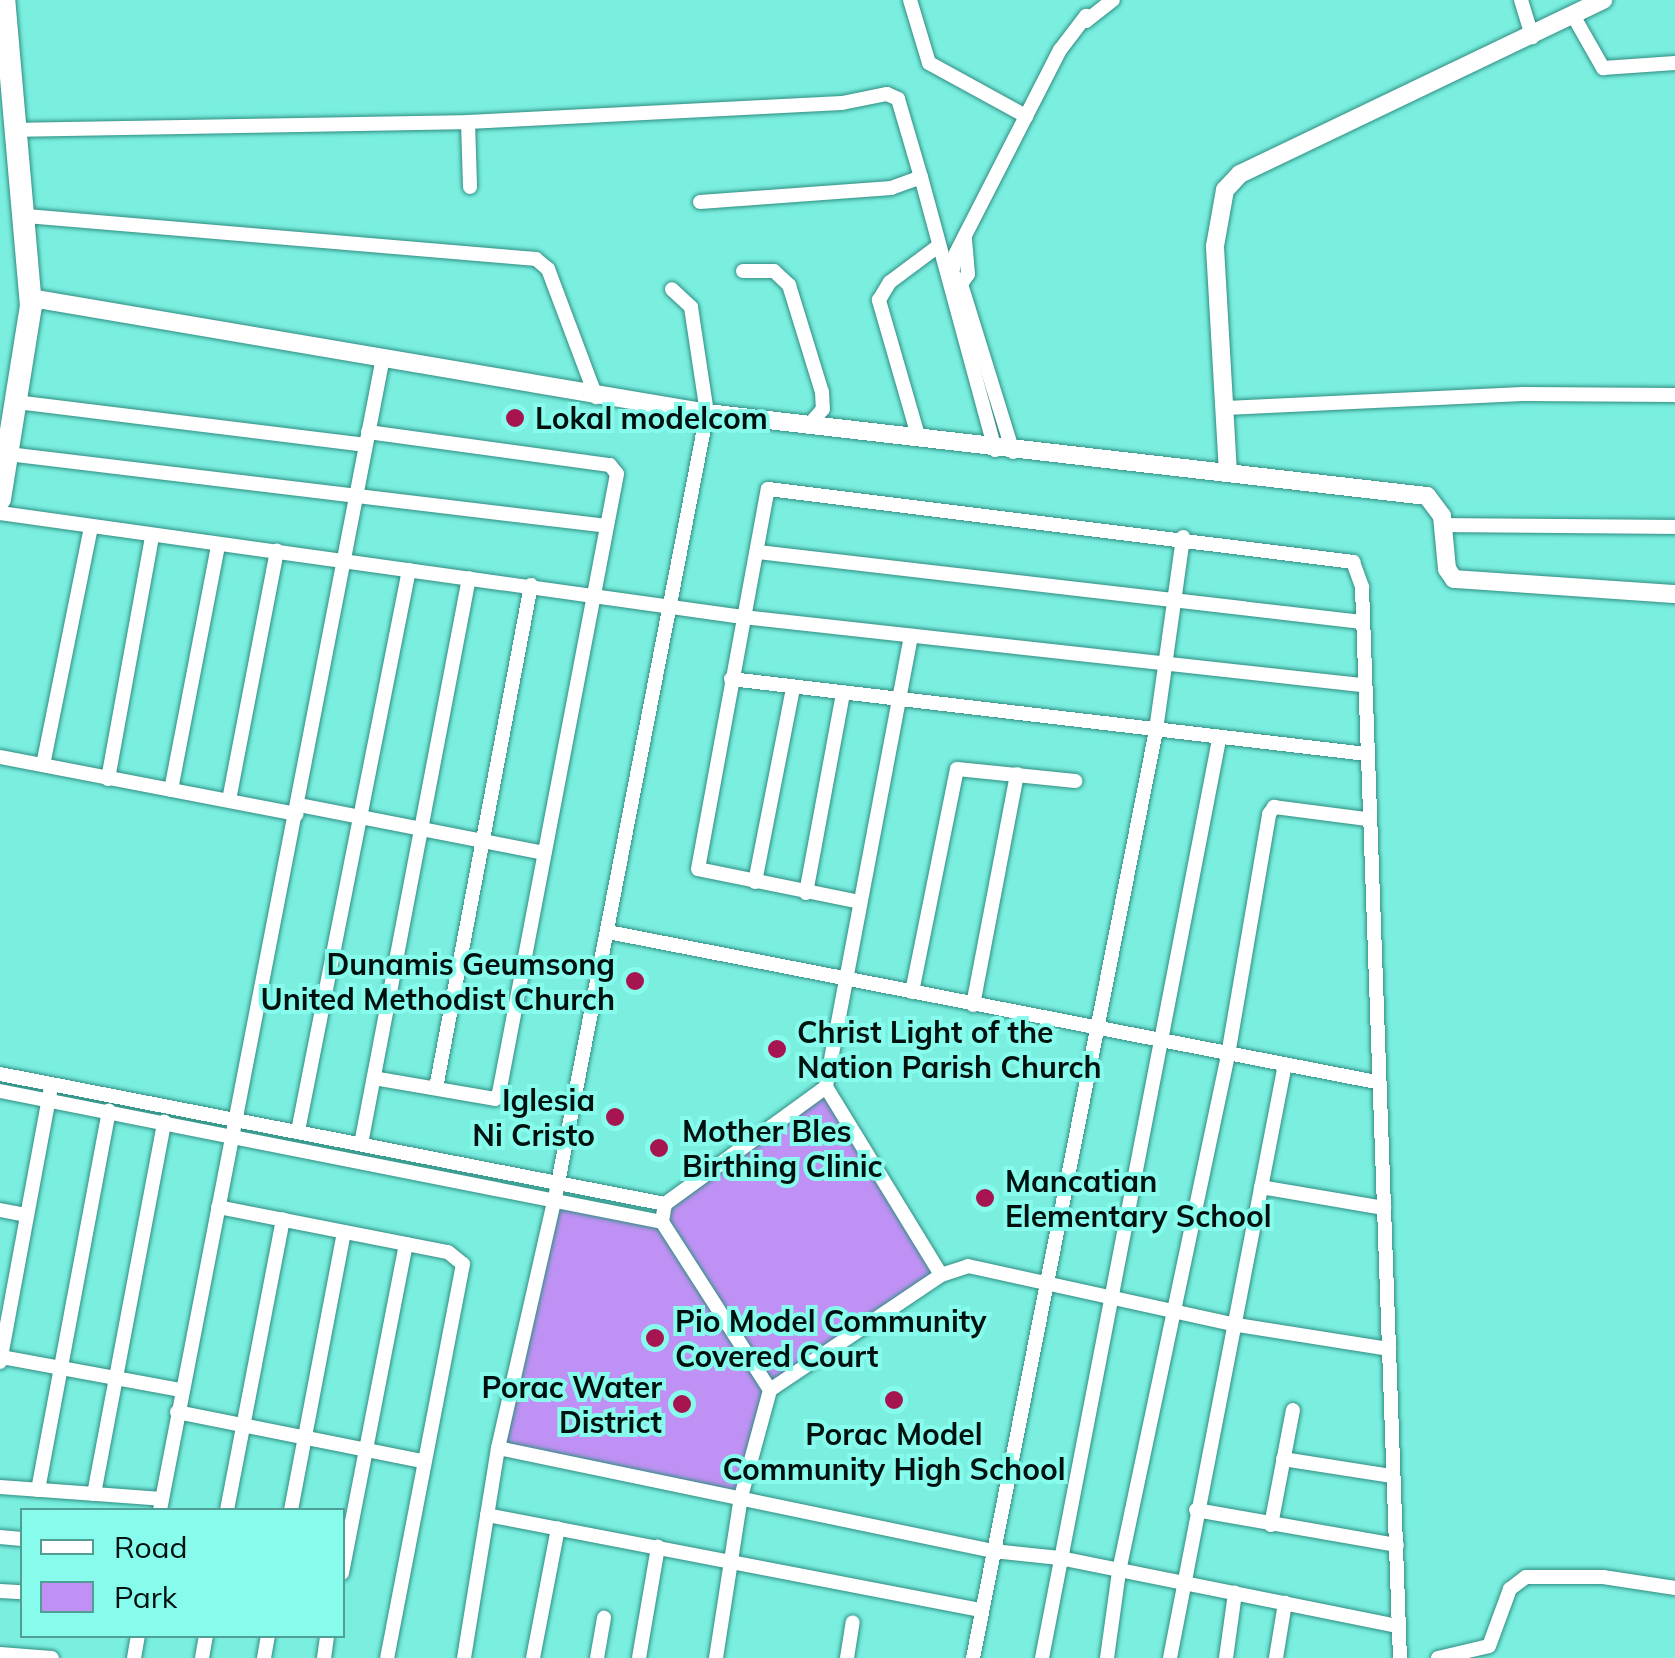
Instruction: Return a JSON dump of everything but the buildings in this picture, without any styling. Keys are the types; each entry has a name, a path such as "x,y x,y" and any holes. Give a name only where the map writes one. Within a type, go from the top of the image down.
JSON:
{"main road":[{"path":"0,499 30,298 26,216 4,0"}],"street":[{"path":"910,0 929,63 1026,116"},
{"path":"1004,451 962,284 968,274 966,238 1068,38 1086,16 1086,21 1113,0"},
{"path":"1521,0 1532,38"},
{"path":"1228,473 1215,246 1225,190 1240,174 1574,18 1603,0"},
{"path":"1574,18 1603,68 1675,63"},
{"path":"15,130 468,122 842,103 887,94 898,99 937,247 959,304 1004,451"},
{"path":"468,122 470,187"},
{"path":"700,202 891,188 921,177"},
{"path":"26,216 536,259 548,268 596,396"},
{"path":"919,439 879,300 890,282 937,247"},
{"path":"743,271 774,271 789,285 822,392 824,409 811,424"},
{"path":"464,1658 498,1448 556,1190 707,414 692,307 672,289"},
{"path":"30,298 382,363 707,414 1004,451 1426,496 1436,502 1443,525 1445,561 1454,579 1675,594"},
{"path":"0,1488 94,1494 161,1505 382,363"},
{"path":"1226,408 1523,394 1675,395"},
{"path":"16,402 610,465 617,474 500,1094 495,1099 374,1078"},
{"path":"8,454 607,526"},
{"path":"860,902 756,882 697,865 768,489 1183,537 1353,562 1362,587 1366,819 1376,952 1376,1082 1400,1658"},
{"path":"0,512 152,538 345,559 743,617 1362,685"},
{"path":"1443,525 1675,527"},
{"path":"43,765 90,528"},
{"path":"973,1658 1043,1282 1156,730 1183,537"},
{"path":"108,778 152,538"},
{"path":"171,790 218,545"},
{"path":"230,800 276,551"},
{"path":"758,552 1176,597 1362,622"},
{"path":"298,1131 364,818 408,570"},
{"path":"361,1144 469,578"},
{"path":"436,1088 531,585"},
{"path":"911,636 826,1087 941,1275"},
{"path":"731,678 793,689 902,699 1219,740 1367,754"},
{"path":"756,882 793,689"},
{"path":"806,893 843,693"},
{"path":"1042,1658 1219,740"},
{"path":"0,757 230,800 364,818 544,853"},
{"path":"912,992 956,772 961,767 1075,781"},
{"path":"972,1005 1018,774"},
{"path":"1107,1658 1120,1571 1228,1055 1268,814 1274,807 1366,819"},
{"path":"608,932 1376,1082"},
{"path":"1170,1658 1230,1324 1284,1064"},
{"path":"0,1074 361,1144 556,1190 662,1222 770,1390"},
{"path":"51,1083 0,1360 181,1390"},
{"path":"0,1091 231,1135 556,1190 665,1204 826,1087"},
{"path":"38,1490 109,1111"},
{"path":"94,1494 164,1122"},
{"path":"1261,1187 1384,1208"},
{"path":"662,1222 665,1204"},
{"path":"218,1207 452,1253 464,1268 387,1658"},
{"path":"0,1210 26,1215"},
{"path":"227,1508 283,1219"},
{"path":"291,1508 344,1232"},
{"path":"345,1558 406,1244"},
{"path":"716,1658 741,1497 770,1390 941,1275 968,1266 1230,1324 1390,1349"},
{"path":"1272,1525 1293,1410"},
{"path":"177,1412 423,1461"},
{"path":"498,1448 993,1551 1060,1558 1397,1626"},
{"path":"1284,1459 1392,1476"},
{"path":"1196,1510 1398,1545"},
{"path":"487,1515 980,1610"},
{"path":"533,1658 558,1528"},
{"path":"640,1658 658,1547"},
{"path":"1438,1658 1490,1646 1510,1589 1526,1577 1603,1576 1675,1588"},
{"path":"1226,1658 1235,1593"},
{"path":"1276,1658 1286,1603"},
{"path":"597,1658 604,1618"},
{"path":"847,1658 854,1622"},
{"path":"0,1654 52,1658"}],"green space":[{"path":"826,1087 941,1275 770,1390 741,1497 498,1448 554,1197 661,1221 665,1204"}],"place":[{"name":"Lokal modelcom","path":"515,418"},
{"name":"Dunamis Geumsong United Methodist Church","path":"635,981"},
{"name":"Christ Light of the Nation Parish Church","path":"777,1049"},
{"name":"Iglesia Ni Cristo","path":"615,1117"},
{"name":"Mother Bles Birthing Clinic","path":"659,1148"},
{"name":"Mancatian Elementary School","path":"985,1198"},
{"name":"Pio Model Community Covered Court","path":"655,1338"},
{"name":"Porac Model Community High School","path":"894,1400"},
{"name":"Porac Water District","path":"682,1404"}]}
